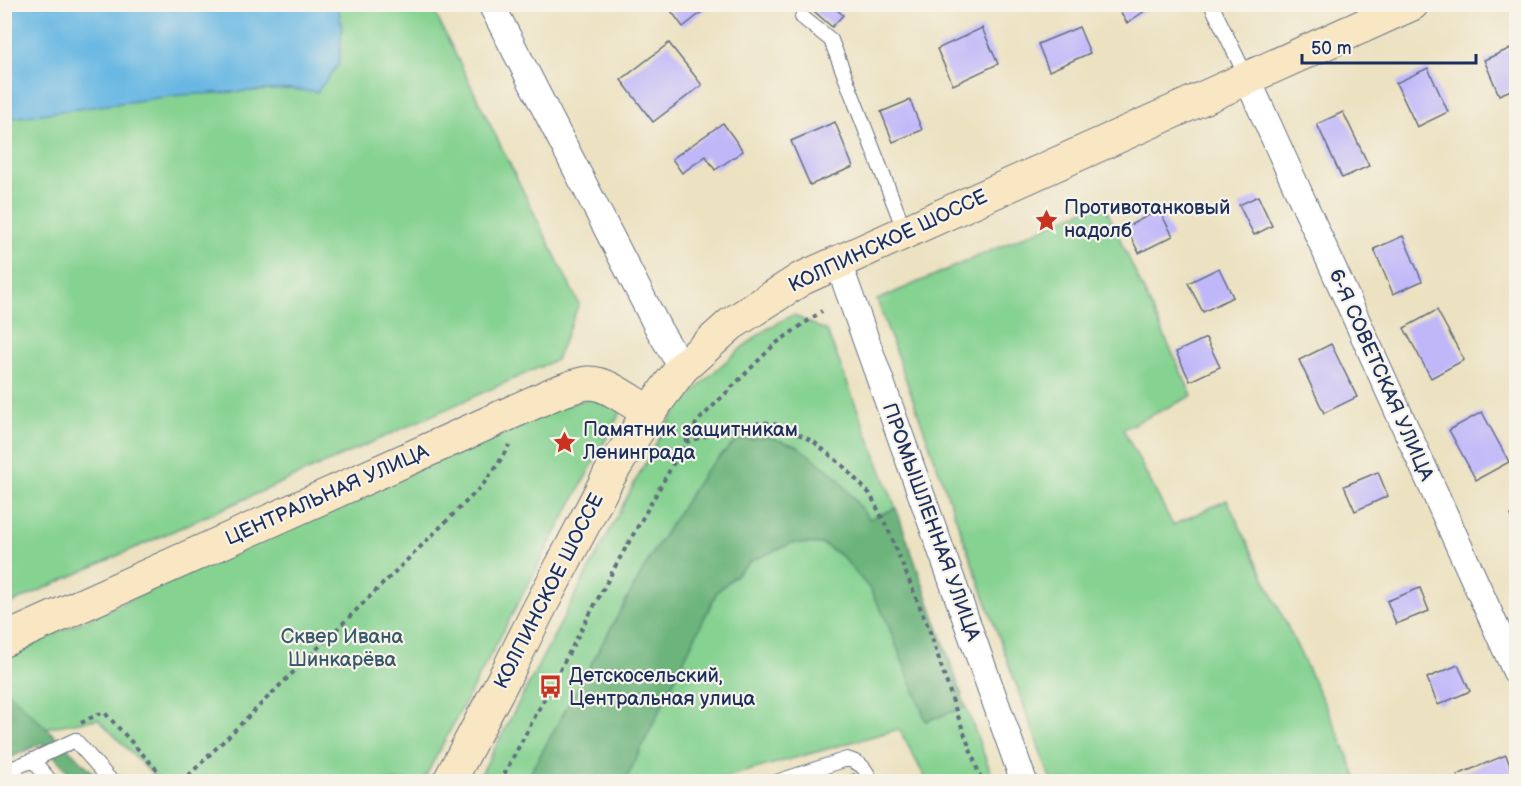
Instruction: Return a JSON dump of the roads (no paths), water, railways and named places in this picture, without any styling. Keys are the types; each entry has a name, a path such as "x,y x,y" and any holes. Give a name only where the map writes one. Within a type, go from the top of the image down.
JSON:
{"main road":[{"name":"КОЛПИНСКОЕ ШОССЕ","path":"449,782 609,476 649,412 682,368 731,324 801,279 1412,4"},
{"name":"ЦЕНТРАЛЬНАЯ УЛИЦА","path":"4,640 555,393 589,383 613,389 649,412"}],"street":[{"path":"491,4 659,330 682,368"},
{"name":"6-Я СОВЕТСКАЯ УЛИЦА","path":"1247,78 1516,672"},
{"name":"ПРОМЫШЛЕННАЯ УЛИЦА","path":"838,262 1024,782"}],"lane":[{"path":"1211,4 1247,78"},
{"path":"802,17 831,40 905,232"},
{"path":"4,772 75,740 112,782"},
{"path":"776,782 847,759 859,763 866,770 871,782"},
{"path":"33,760 51,782"}],"water":[{"path":"4,5 338,5 342,29 339,64 317,92 289,89 180,95 5,119"}],"place":[{"name":"Противотанковый надолб","path":"1046,220"},
{"name":"Памятник защитникам Ленинграда","path":"565,442"},
{"name":"Детскосельский, Центральная улица","path":"551,687"}],"park label":[{"name":"Сквер Ивана Шинкарёва","path":"342,648"}]}
